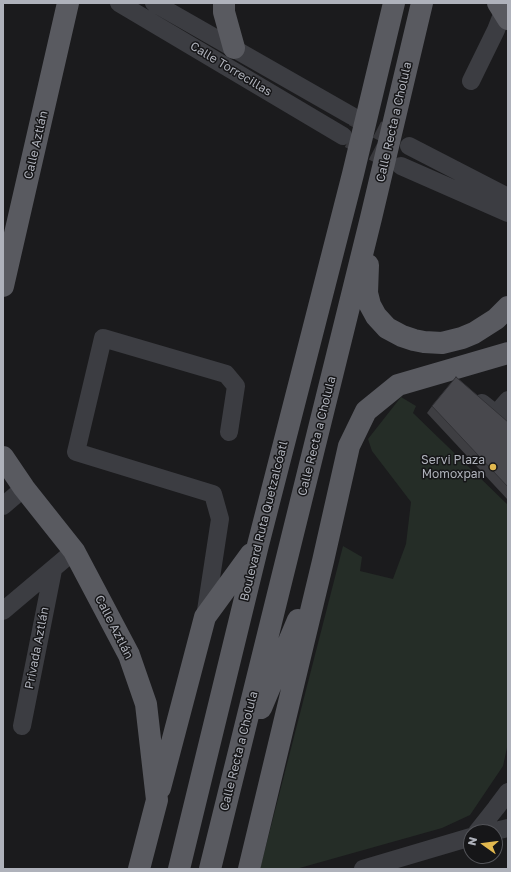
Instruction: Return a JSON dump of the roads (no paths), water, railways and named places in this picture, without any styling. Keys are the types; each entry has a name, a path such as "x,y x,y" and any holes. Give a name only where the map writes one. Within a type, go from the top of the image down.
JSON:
{"main road":[{"name":"Calle Aztlán","path":"3,286 68,3"},
{"path":"224,3 224,12 234,48"},
{"name":"Boulevard Ruta Quetzalcóatl","path":"179,869 258,545 353,174 394,3"},
{"name":"Calle Recta a Cholula","path":"210,869 371,218 422,3"},
{"path":"371,218 367,293 370,305 376,316 387,328 402,336 414,340 442,343 474,333 496,319 508,307"},
{"path":"249,869 349,446 366,411 398,385 508,353"},
{"name":"Calle Aztlán","path":"3,457 24,488 74,551 129,655 146,704 157,800 139,869"},
{"path":"157,800 205,617 258,545"},
{"path":"234,770 323,561"}],"street":[{"name":"Calle Torrecillas","path":"120,3 343,136"},
{"name":"Calle Torrecillas","path":"154,3 352,116"},
{"path":"471,81 504,10"},
{"path":"409,146 508,197"},
{"path":"401,166 508,213"},
{"path":"205,617 220,519 213,494 76,452 103,338 226,374 236,386 229,432"},
{"path":"446,371 502,417 508,400"},
{"path":"3,506 24,488"},
{"path":"3,611 74,551"},
{"name":"Privada Aztlán","path":"22,726 53,570"},
{"path":"483,824 508,792"},
{"path":"363,869 463,839"}],"tunnel":[{"path":"353,117 401,142"},
{"path":"349,139 397,164"}],"place":[{"name":"Servi Plaza Momoxpan","path":"493,467"}]}
